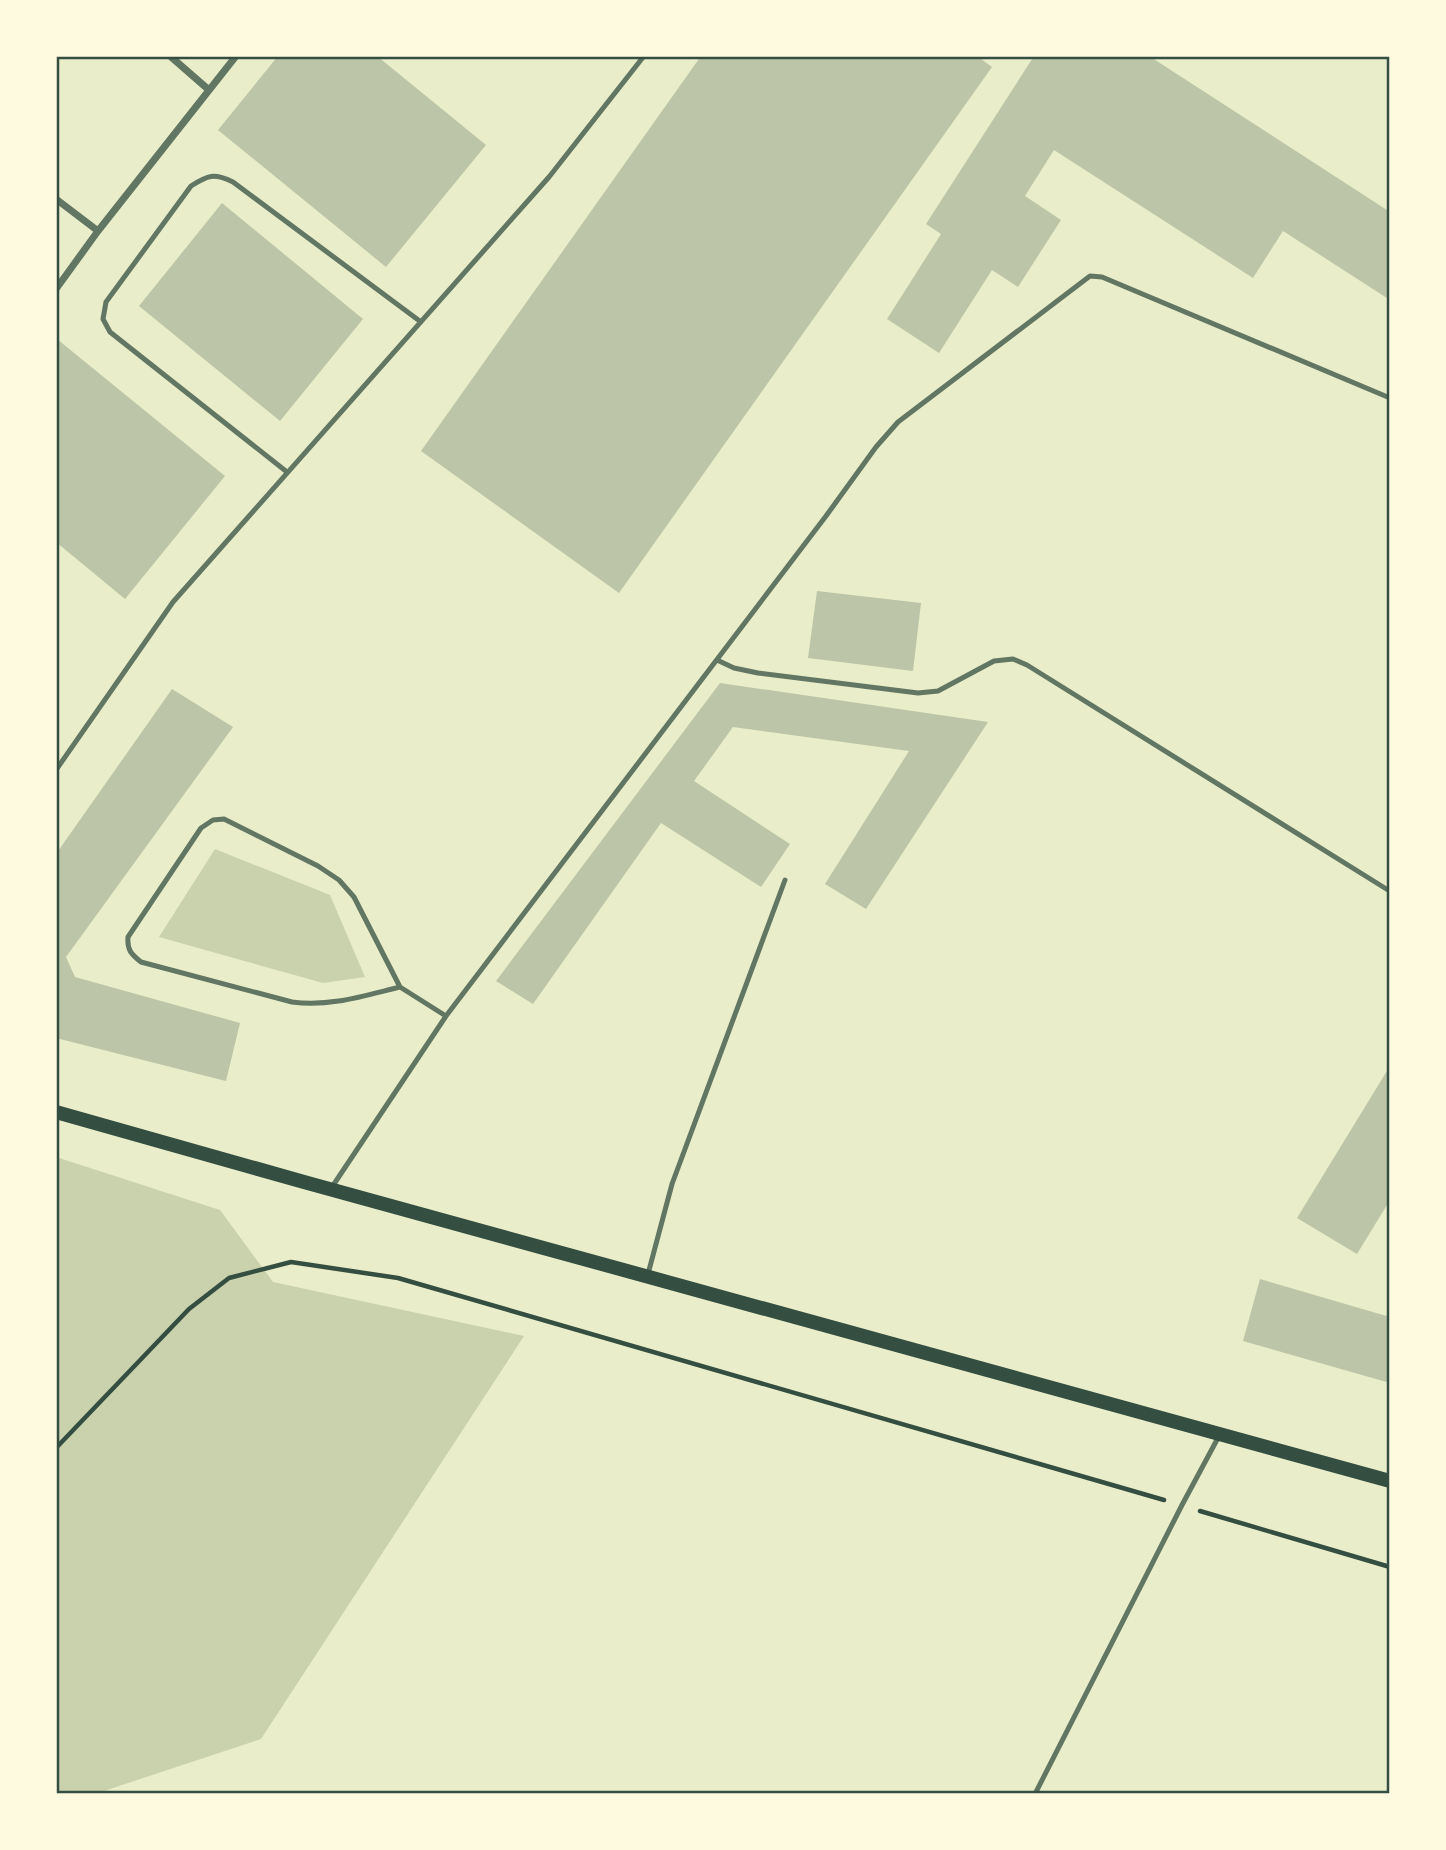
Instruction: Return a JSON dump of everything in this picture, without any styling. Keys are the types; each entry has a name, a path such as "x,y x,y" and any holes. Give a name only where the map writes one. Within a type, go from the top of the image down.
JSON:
{"main road":[{"path":"56,1112 1390,1481"}],"street":[{"path":"170,56 209,90"},
{"path":"56,289 98,231 236,56"},
{"path":"56,199 98,231"}],"lane":[{"path":"56,770 173,602 548,177 644,56"},
{"path":"288,472 110,332 103,318 106,302 191,186 204,178 218,175 233,182 421,321"},
{"path":"331,1190 446,1016 876,447 898,422 1090,276 1102,277 1390,398"},
{"path":"717,660 758,673 918,693 938,691 994,661 1013,659 1388,890"},
{"path":"400,987 331,1003 292,1002 141,962 127,948 128,937 201,828 213,820 224,819 318,866 339,880 354,897 400,987 446,1016"},
{"path":"647,1277 672,1184 785,880"},
{"path":"1035,1794 1220,1434"}],"path":[{"path":"56,1448 59,1441 189,1309 229,1278 291,1262 398,1278 1390,1567"}],"green space":[{"path":"215,849 330,895 365,977 323,983 159,937"},
{"path":"56,1157 220,1210 273,1282 524,1336 261,1739 95,1794 56,1794"}],"building":[{"path":"278,56 377,56 486,145 386,267 218,130"},
{"path":"701,56 977,56 992,67 619,593 421,451"},
{"path":"1034,56 1149,56 1390,212 1390,300 1283,231 1253,278 1054,150 1025,196 1061,220 1018,287 992,270 939,353 887,319 941,234 926,224"},
{"path":"222,203 363,319 280,421 139,306"},
{"path":"57,339 225,476 125,599 56,542"},
{"path":"817,591 921,603 913,671 808,658"},
{"path":"720,683 988,722 866,909 825,884 909,751 733,727 694,781 790,844 761,887 661,823 533,1004 496,981"},
{"path":"172,689 233,727 66,957 75,977 240,1023 226,1081 56,1038 56,854"},
{"path":"1390,1066 1390,1200 1357,1254 1297,1218"},
{"path":"1260,1279 1390,1317 1390,1383 1243,1341"}]}
